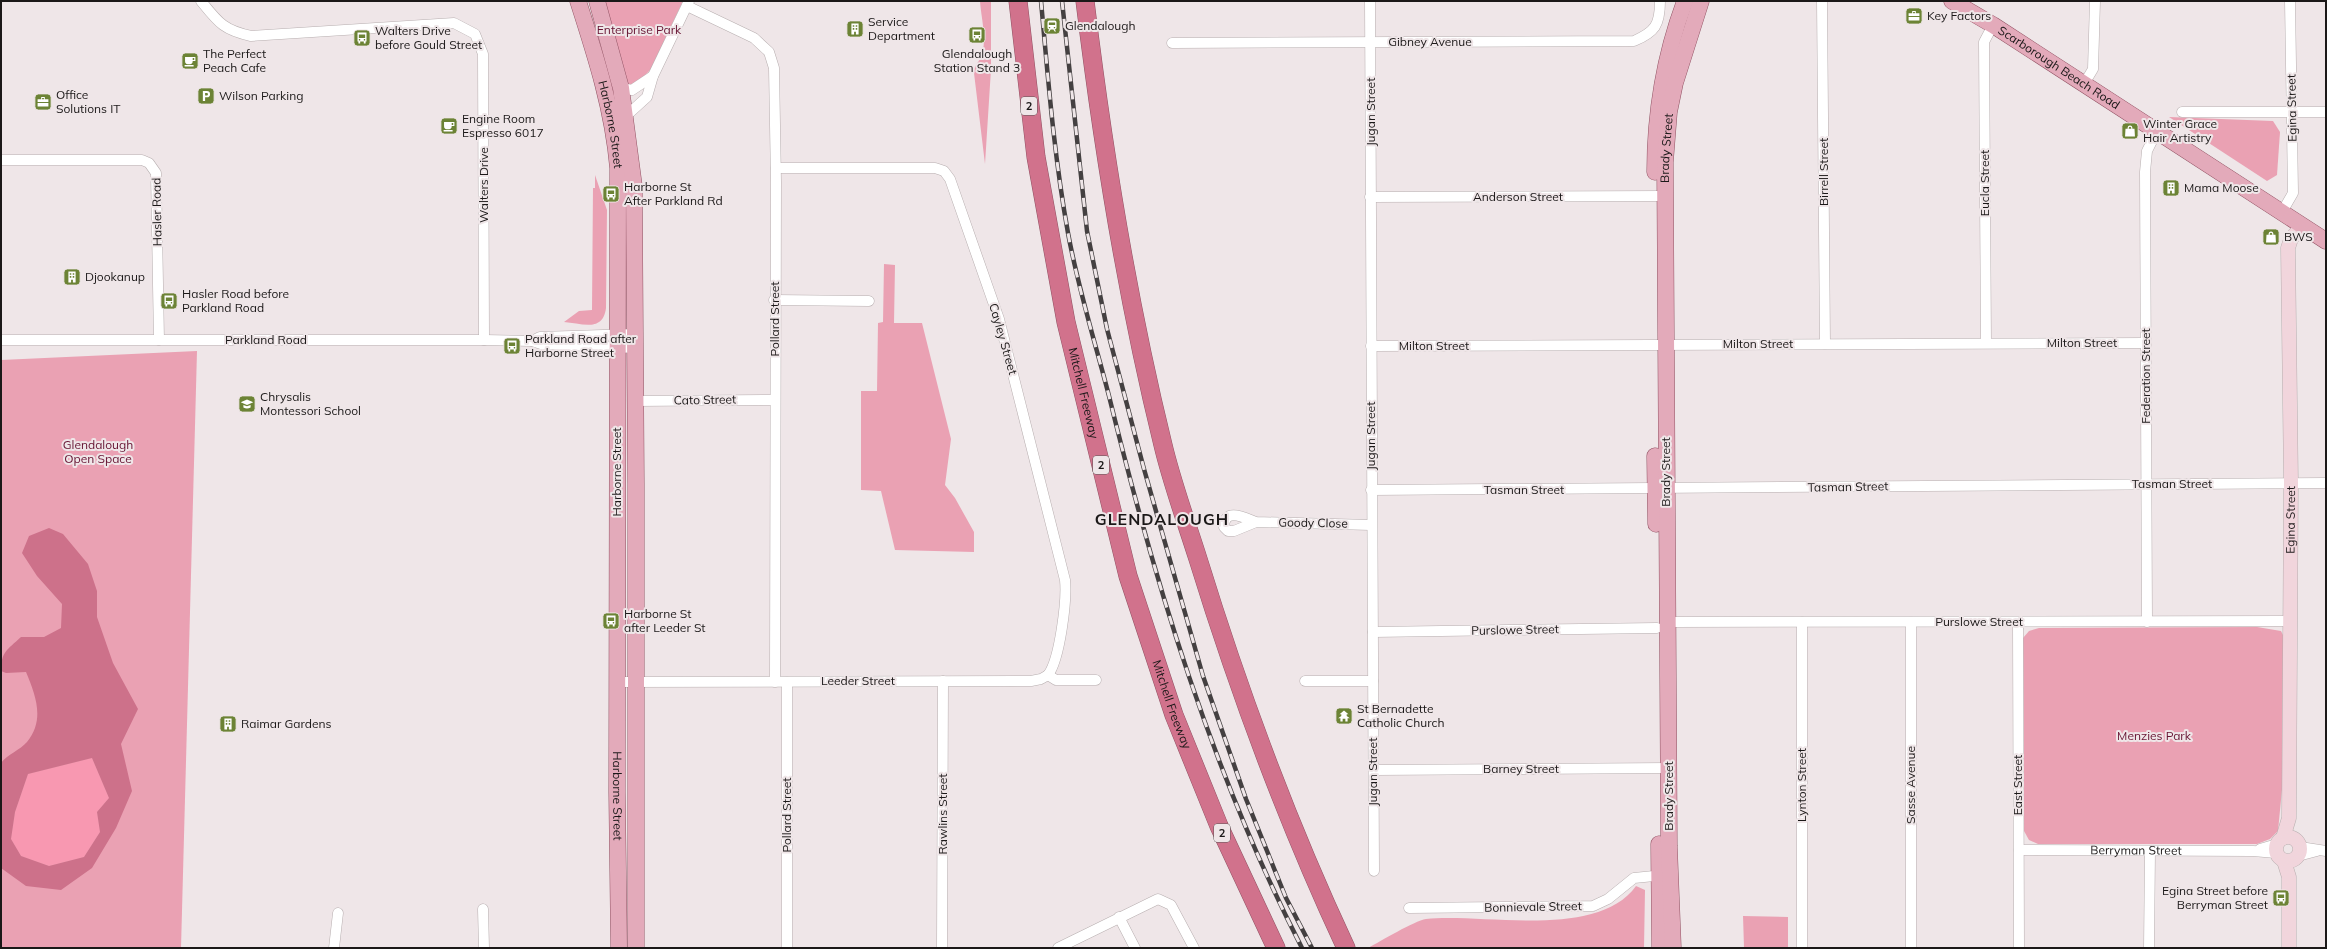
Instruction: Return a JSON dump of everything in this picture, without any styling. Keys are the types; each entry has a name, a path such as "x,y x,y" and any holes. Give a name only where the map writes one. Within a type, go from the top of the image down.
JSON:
{"highway":[{"name":"Mitchell Freeway","path":"1018,1 1036,157 1066,322 1128,576 1174,715 1219,826 1276,948"},
{"path":"1085,1 1103,140 1116,222 1163,447 1229,660 1314,880 1346,948"}],"main road":[{"name":"Harborne Street","path":"578,1 608,96 615,132 618,168 617,792 619,948"},
{"name":"Harborne Street","path":"597,1 621,88 626,116 634,186 636,483 636,948"},
{"name":"Brady Street","path":"1660,948 1665,876 1658,108 1672,40 1685,1"},
{"name":"Brady Street","path":"1660,196 1665,162 1669,112 1678,69 1701,1"},
{"name":"Scarborough Beach Road","path":"1952,1 1993,25 2326,242"},
{"name":"Scarborough Beach Road","path":"1966,1 1993,25"},
{"path":"617,483 636,483"},
{"path":"617,792 636,791"},
{"name":"Brady Street","path":"1665,876 1673,948"}],"street":[{"name":"Walters Drive","path":"201,1 217,20 232,32 251,36 454,23 475,34 484,54 484,340"},
{"name":"Jugan Street","path":"1370,1 1371,525 1374,871"},
{"name":"Gibney Avenue","path":"1172,43 1634,41 1649,35 1660,17 1660,1"},
{"name":"Birrell Street","path":"1822,1 1825,344"},
{"path":"2084,84 2093,69 2095,1"},
{"name":"Egina Street","path":"2282,212 2294,193 2290,1"},
{"name":"Harborne Street","path":"626,116 646,97 654,76 688,4"},
{"name":"Pollard Street","path":"688,4 754,38 769,52 775,77 775,682"},
{"name":"Eucla Street","path":"1986,343 1984,42 1993,25"},
{"name":"Harborne Street","path":"621,88 632,90 654,76"},
{"path":"2182,112 2326,112"},
{"name":"Federation Street","path":"2147,622 2145,172 2146,151 2157,131"},
{"name":"Hasler Road","path":"1,160 142,160 153,168 156,173 159,340"},
{"name":"Cayley Street","path":"776,168 935,168 944,171 950,179 999,319 1065,580 1066,595 1055,660 1048,675"},
{"name":"Anderson Street","path":"1370,197 1660,196"},
{"name":"Egina Street","path":"2289,948 2291,483 2288,248 2291,239 2302,226"},
{"path":"774,300 869,301"},
{"name":"Parkland Road","path":"1,340 484,340 532,341 540,344 635,341"},
{"name":"Milton Street","path":"1371,346 2146,343"},
{"name":"Cato Street","path":"635,401 775,400"},
{"name":"Tasman Street","path":"1371,490 1661,489 2291,483 2326,484"},
{"name":"Goody Close","path":"1256,522 1371,525"},
{"name":"Purslowe Street","path":"1373,632 1802,622 2290,621"},
{"name":"Lynton Street","path":"1802,622 1802,948"},
{"name":"Sasse Avenue","path":"1911,622 1911,948"},
{"name":"East Street","path":"2018,622 2019,948"},
{"name":"Leeder Street","path":"617,682 1031,680 1041,679 1048,675 1056,680 1096,680"},
{"name":"Rawlins Street","path":"942,948 943,681"},
{"path":"1305,681 1373,682"},
{"name":"Pollard Street","path":"787,682 787,948"},
{"name":"Barney Street","path":"1374,770 1663,768"},
{"name":"Berryman Street","path":"2019,850 2323,851"},
{"path":"2150,851 2150,948"},
{"name":"Bonnievale Street","path":"1409,908 1593,906 1608,899 1634,878 1665,876"},
{"path":"1058,948 1158,899 1171,905 1194,948"},
{"path":"484,910 484,948"},
{"path":"334,948 338,913"},
{"path":"1119,918 1135,948"}],"green space":[{"name":"Enterprise Park","path":"602,1 683,1 651,69 636,85 629,85 626,81"},
{"path":"980,1 991,1 991,69 985,164 974,73 975,67 982,54 984,42"},
{"path":"2169,117 2273,121 2280,132 2277,175 2267,181"},
{"path":"595,175 607,210 606,308 601,321 596,324 584,325 564,322 579,311 592,310 593,188 595,188"},
{"path":"884,264 895,265 894,323 922,323 951,439 945,485 955,498 974,532 974,552 895,550 881,491 861,490 861,391 877,391 878,323 883,322"},
{"name":"Glendalough Open Space","path":"197,351 181,948 1,948 1,360"},
{"name":"Menzies Park","path":"2257,627 2281,631 2284,637 2284,769 2278,831 2270,839 2257,844 2038,844 2029,840 2024,831 2023,638 2029,631 2039,628"},
{"path":"1636,886 1645,890 1644,948 1368,948 1406,927 1426,919 1568,919 1595,913 1618,903"},
{"path":"1743,916 1788,917 1788,948 1744,948"}],"shaded area":[{"path":"49,528 63,534 88,564 97,591 97,617 113,663 138,709 121,744 132,791 116,828 92,868 61,890 26,886 1,868 1,763 27,742 33,734 37,717 37,708 33,690 26,672 6,673 1,671 2,660 9,648 21,637 44,637 61,628 62,604 37,576 22,553 29,536","holes":["92,758 109,798 97,812 100,832 84,857 49,866 21,856 11,839 15,812 28,774"]},
{"path":"92,758 109,798 97,812 100,832 84,857 49,866 21,856 11,839 15,812 28,774"}],"railway":[{"path":"1041,1 1055,146 1072,254 1146,537 1189,678 1214,747 1270,882 1302,948"},
{"path":"1062,1 1087,231 1107,329 1144,469 1203,676 1246,799 1286,898 1312,948"}],"place":[{"name":"Key Factors","path":"1914,16"},
{"name":"Glendalough","path":"1052,26"},
{"name":"Service Department","path":"855,29"},
{"name":"Glendalough Station Stand 3","path":"977,35"},
{"name":"Walters Drive before Gould Street","path":"362,38"},
{"name":"The Perfect Peach Cafe","path":"190,61"},
{"name":"Wilson Parking","path":"206,96"},
{"name":"Office Solutions IT","path":"43,102"},
{"name":"Engine Room Espresso 6017","path":"449,126"},
{"name":"Winter Grace Hair Artistry","path":"2130,131"},
{"name":"Mama Moose","path":"2171,188"},
{"name":"Harborne St After Parkland Rd","path":"611,194"},
{"name":"BWS","path":"2271,237"},
{"name":"Djookanup","path":"72,277"},
{"name":"Hasler Road before Parkland Road","path":"169,301"},
{"name":"Parkland Road after Harborne Street","path":"512,346"},
{"name":"Chrysalis Montessori School","path":"247,404"},
{"name":"Harborne St after Leeder St","path":"611,621"},
{"name":"St Bernadette Catholic Church","path":"1344,716"},
{"name":"Raimar Gardens","path":"228,724"},
{"name":"Egina Street before Berryman Street","path":"2281,898"}],"district":[{"name":"GLENDALOUGH","path":"1162,519"}]}
